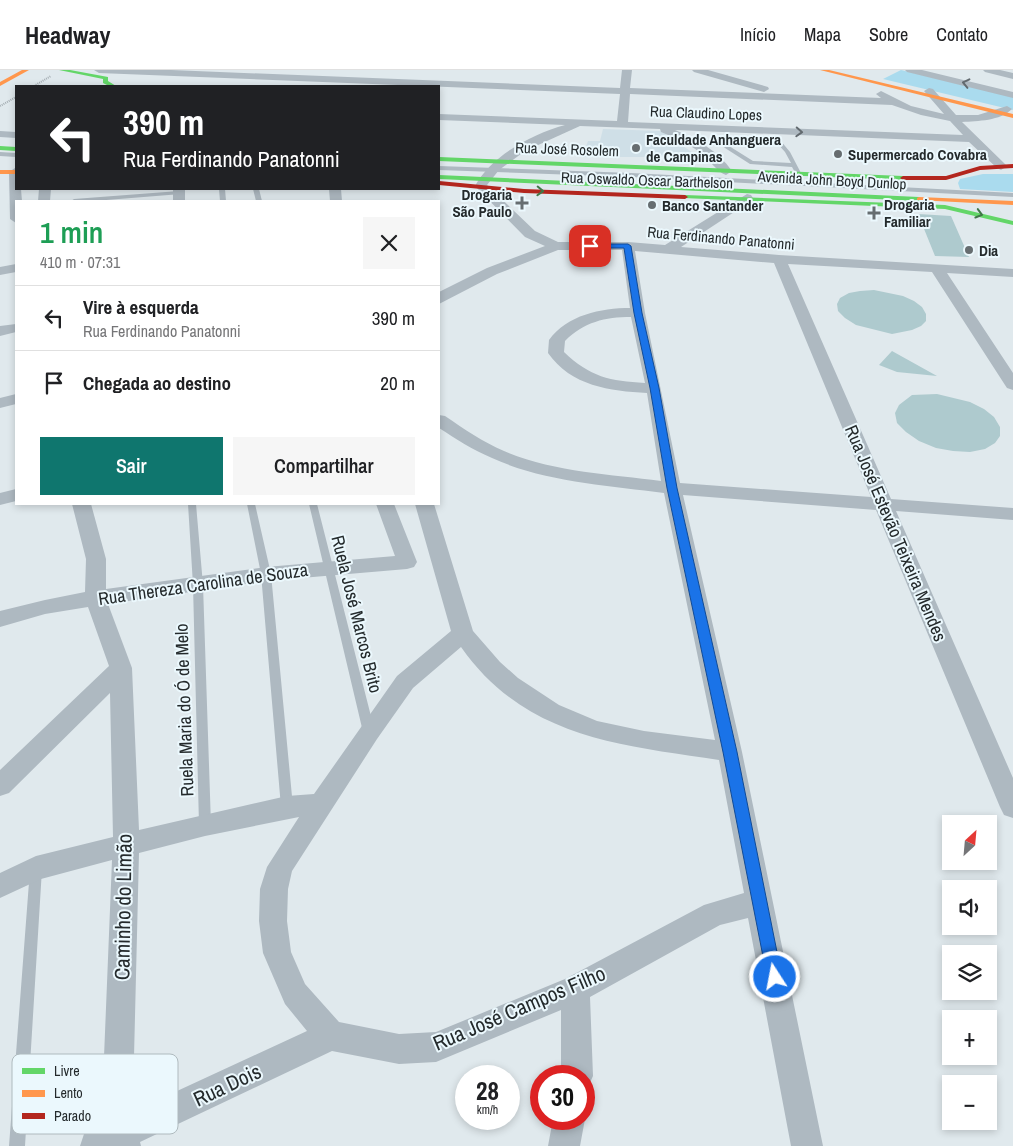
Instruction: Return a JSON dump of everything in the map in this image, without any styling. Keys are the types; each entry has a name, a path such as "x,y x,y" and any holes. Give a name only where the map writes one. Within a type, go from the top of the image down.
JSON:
{"street":[{"path":"0,84 26,70"},
{"path":"341,83 354,70"},
{"path":"622,125 627,70"},
{"path":"697,70 790,98"},
{"path":"823,70 932,94 972,139 1001,166 1013,166"},
{"path":"845,70 932,94 1008,112"},
{"path":"910,70 1013,94"},
{"path":"988,70 1013,76"},
{"path":"60,71 110,75 412,85"},
{"path":"880,84 878,90 892,102"},
{"path":"440,86 892,102 922,112 969,118 1008,112"},
{"name":"Rua Claudino Lopes","path":"440,117 565,121 586,124 645,126 685,131 972,139"},
{"path":"530,121 551,127 554,132"},
{"path":"556,246 530,234 489,173 554,132 586,124"},
{"path":"685,131 718,161 726,171"},
{"path":"1,134 15,137"},
{"path":"0,152 15,153"},
{"name":"Rua José Rosolem","path":"440,159 489,173 797,170 934,179 946,178 974,169 1001,166"},
{"name":"Avenida John Boyd Dunlop","path":"440,167 489,173 1013,204"},
{"path":"0,172 15,172"},
{"name":"Avenida John Boyd Dunlop","path":"440,177 489,173 1013,194"},
{"name":"Rua Oswaldo Oscar Barthelson","path":"440,183 489,173 524,190 945,207 1013,223"},
{"path":"668,249 746,198"},
{"path":"0,220 15,218"},
{"name":"Rua Ferdinando Panatonni","path":"440,299 470,281 556,246 628,246 779,260 1013,273"},
{"path":"628,246 638,313 672,488 730,752 807,1146"},
{"name":"Rua José Estevão Teixeira Mendes","path":"779,260 1013,807"},
{"path":"0,271 15,268"},
{"path":"938,269 1013,385"},
{"path":"638,313 612,313 580,321 568,328 557,340 556,353 578,375 594,382 618,386 654,388"},
{"path":"0,331 15,328"},
{"path":"0,403 15,400"},
{"path":"440,422 499,455 535,467 594,478 672,488 884,506 1013,514"},
{"path":"0,499 15,495"},
{"path":"80,505 96,559 95,598"},
{"name":"Rua Thereza Carolina de Souza","path":"0,619 45,607 95,598 266,574 407,562 385,505"},
{"path":"424,505 463,633 473,650 514,687 571,721 614,735 730,752"},
{"name":"Caminho do Limão","path":"95,598 121,668 126,846 119,1054"},
{"path":"331,1036 295,994 277,953 273,921 274,889 280,867 369,732 405,682 463,633"},
{"path":"0,786 121,668"},
{"path":"0,886 36,868 205,825 287,807 321,804"},
{"name":"Rua José Campos Filho","path":"331,1036 399,1049 436,1047 575,989 714,914 760,902"},
{"path":"575,989 577,1065"},
{"name":"Rua Dois","path":"178,1111 331,1036"},
{"path":"564,1146 567,1130"},
{"name":"Rua Dois","path":"114,1142 130,1134"}],"lane":[{"path":"718,138 778,141 786,148 797,170 752,163 727,147 718,138"},
{"path":"440,173 489,173 872,196 916,195 1013,200"},
{"path":"89,200 179,194"},
{"name":"Ruela Maria do Ó de Melo","path":"192,505 198,585 205,825"},
{"path":"251,505 266,574 287,807"},
{"name":"Ruela José Marcos Brito","path":"313,505 369,732"},
{"path":"23,1054 36,868"}],"path":[{"path":"36,85 60,71"},
{"path":"0,106 15,98"}],"shaded area":[{"path":"901,70 1013,97 1013,110 883,79"},
{"name":"Faculdade Anhanguera de Campinas","path":"603,129 661,131 699,157 582,157 588,141 600,141"},
{"path":"983,174 1013,174 1013,192 960,189 958,183 960,179"}],"building":[{"path":"918,214 951,216 969,257 935,256"},
{"path":"874,290 903,296 914,301 922,307 926,314 926,321 921,326 912,330 892,334 856,325 838,311 837,304 840,298 849,293"},
{"path":"892,351 937,376 897,372 879,365"},
{"path":"937,394 970,402 994,417 1000,427 1000,436 995,443 985,449 970,452 936,448 919,441 897,423 895,413 899,405 912,395"}],"traffic: fast":[{"path":"62,70 106,78 105,82 111,85"},
{"path":"0,148 15,149"},
{"path":"440,159 903,178"},
{"path":"440,177 919,199"},
{"path":"685,197 945,207 1013,223"}],"traffic: slow":[{"path":"0,84 26,70"},
{"path":"823,70 1013,116"},
{"path":"0,172 15,172"},
{"path":"919,199 1013,203"}],"traffic: jam":[{"path":"903,178 946,178 980,168 1013,166"},
{"path":"440,183 524,191 685,197"}],"place":[{"name":"Faculdade Anhanguera de Campinas","path":"636,148"},
{"name":"Supermercado Covabra","path":"838,154"},
{"name":"Drogaria São Paulo","path":"522,203"},
{"name":"Banco Santander","path":"652,205"},
{"name":"Drogaria Familiar","path":"874,213"},
{"name":"Dia","path":"969,250"}],"route":[{"path":"590,246 628,246 638,313 672,488 730,752 775,977"}]}
